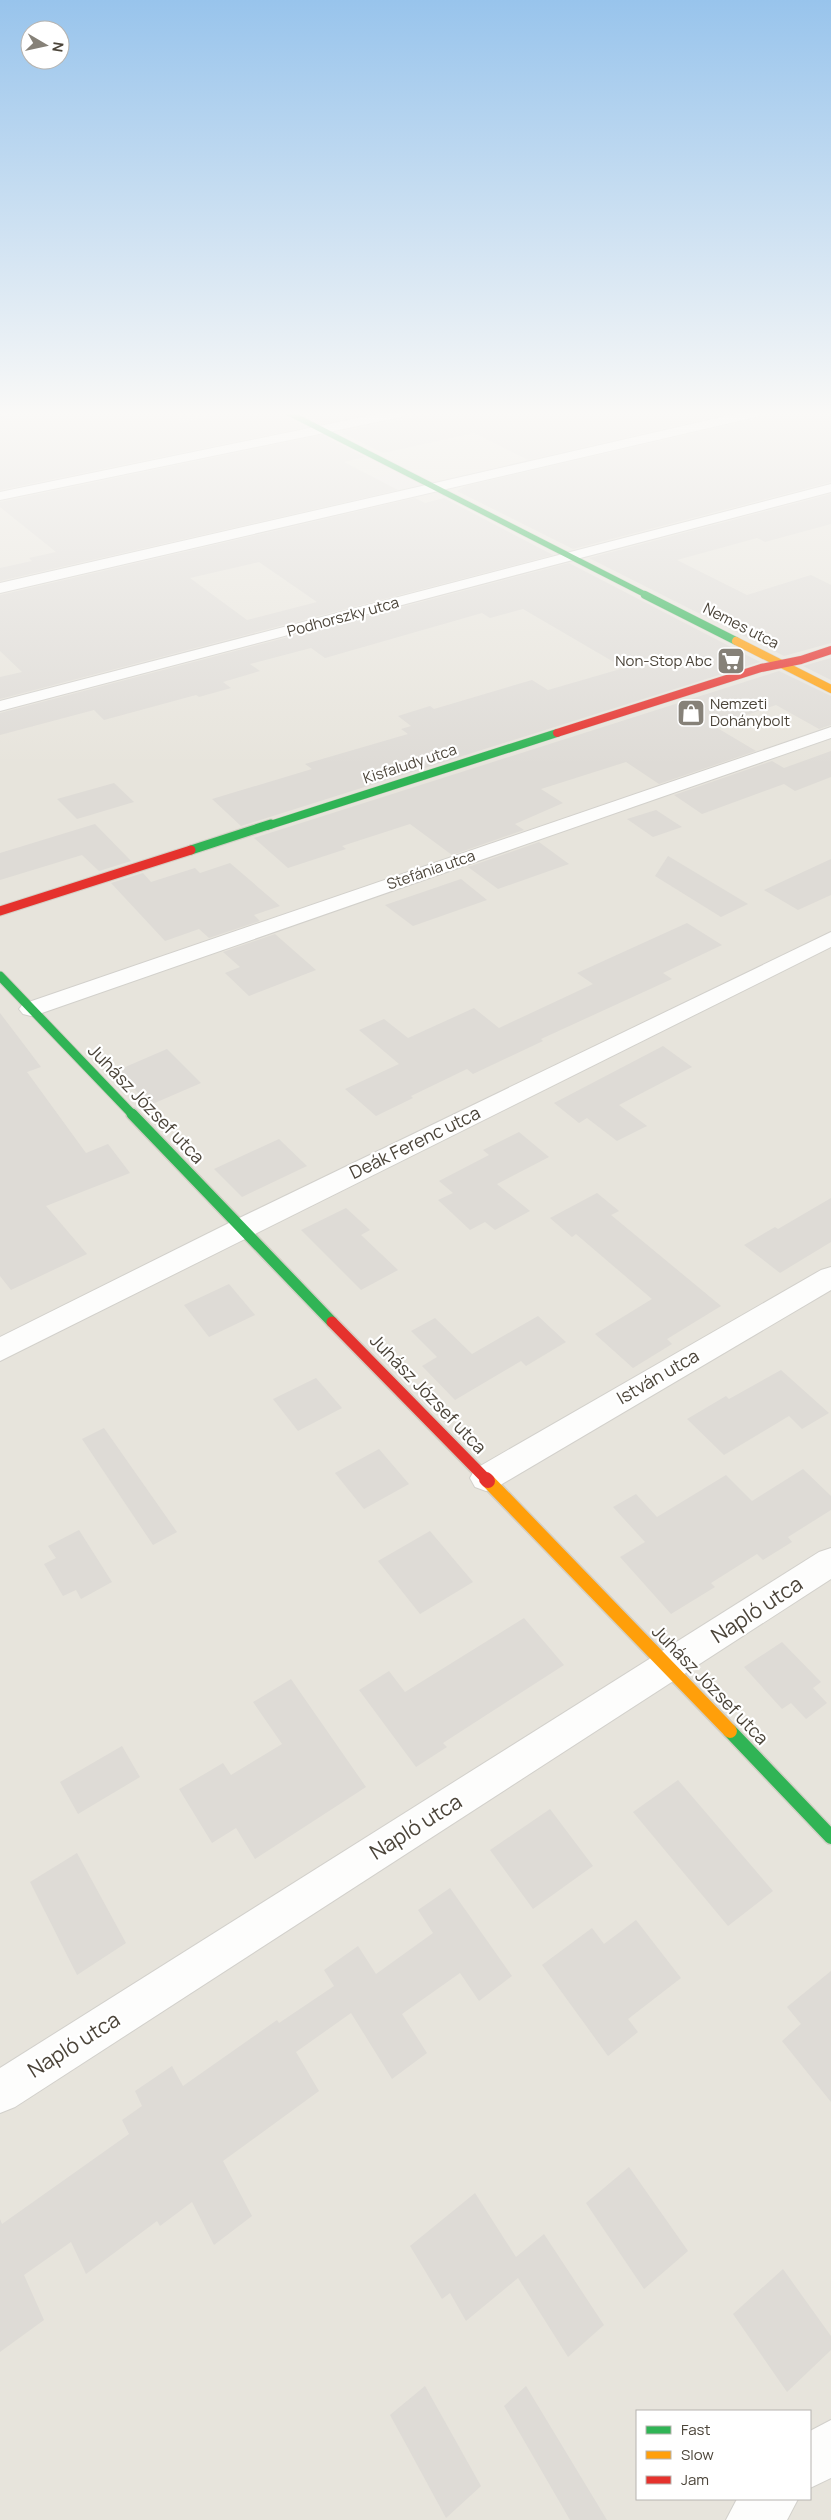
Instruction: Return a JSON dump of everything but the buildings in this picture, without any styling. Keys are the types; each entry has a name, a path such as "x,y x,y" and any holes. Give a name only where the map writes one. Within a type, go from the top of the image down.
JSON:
{"street":[{"path":"0,588 248,531"},
{"name":"Nemes utca","path":"520,531 831,689"},
{"name":"Podhorszky utca","path":"0,706 670,531"},
{"name":"Kisfaludy utca","path":"0,911 754,670 831,650"},
{"name":"Stefánia utca","path":"31,1008 831,732"},
{"name":"Deák Ferenc utca","path":"0,1350 241,1229 831,939"},
{"name":"Juhász József utca","path":"0,976 241,1229 669,1666 831,1838"},
{"name":"István utca","path":"486,1478 831,1276"},
{"name":"Napló utca","path":"0,2092 831,1562"},
{"path":"811,2463 831,2444"},
{"path":"751,2520 772,2500"}],"shaded area":[{"path":"0,531 831,531 831,2520 0,2520"}],"traffic: fast":[{"path":"520,531 736,641"},
{"path":"191,850 557,733"},
{"path":"0,976 332,1322"},
{"path":"730,1731 831,1837"}],"traffic: slow":[{"path":"736,641 831,689"},
{"path":"488,1481 730,1731"}],"traffic: jam":[{"path":"557,733 761,668 801,660 831,650"},
{"path":"0,911 191,850"},
{"path":"332,1322 488,1481"}],"place":[{"name":"Non-Stop Abc","path":"731,661"},
{"name":"Nemzeti Dohánybolt","path":"691,713"}]}
